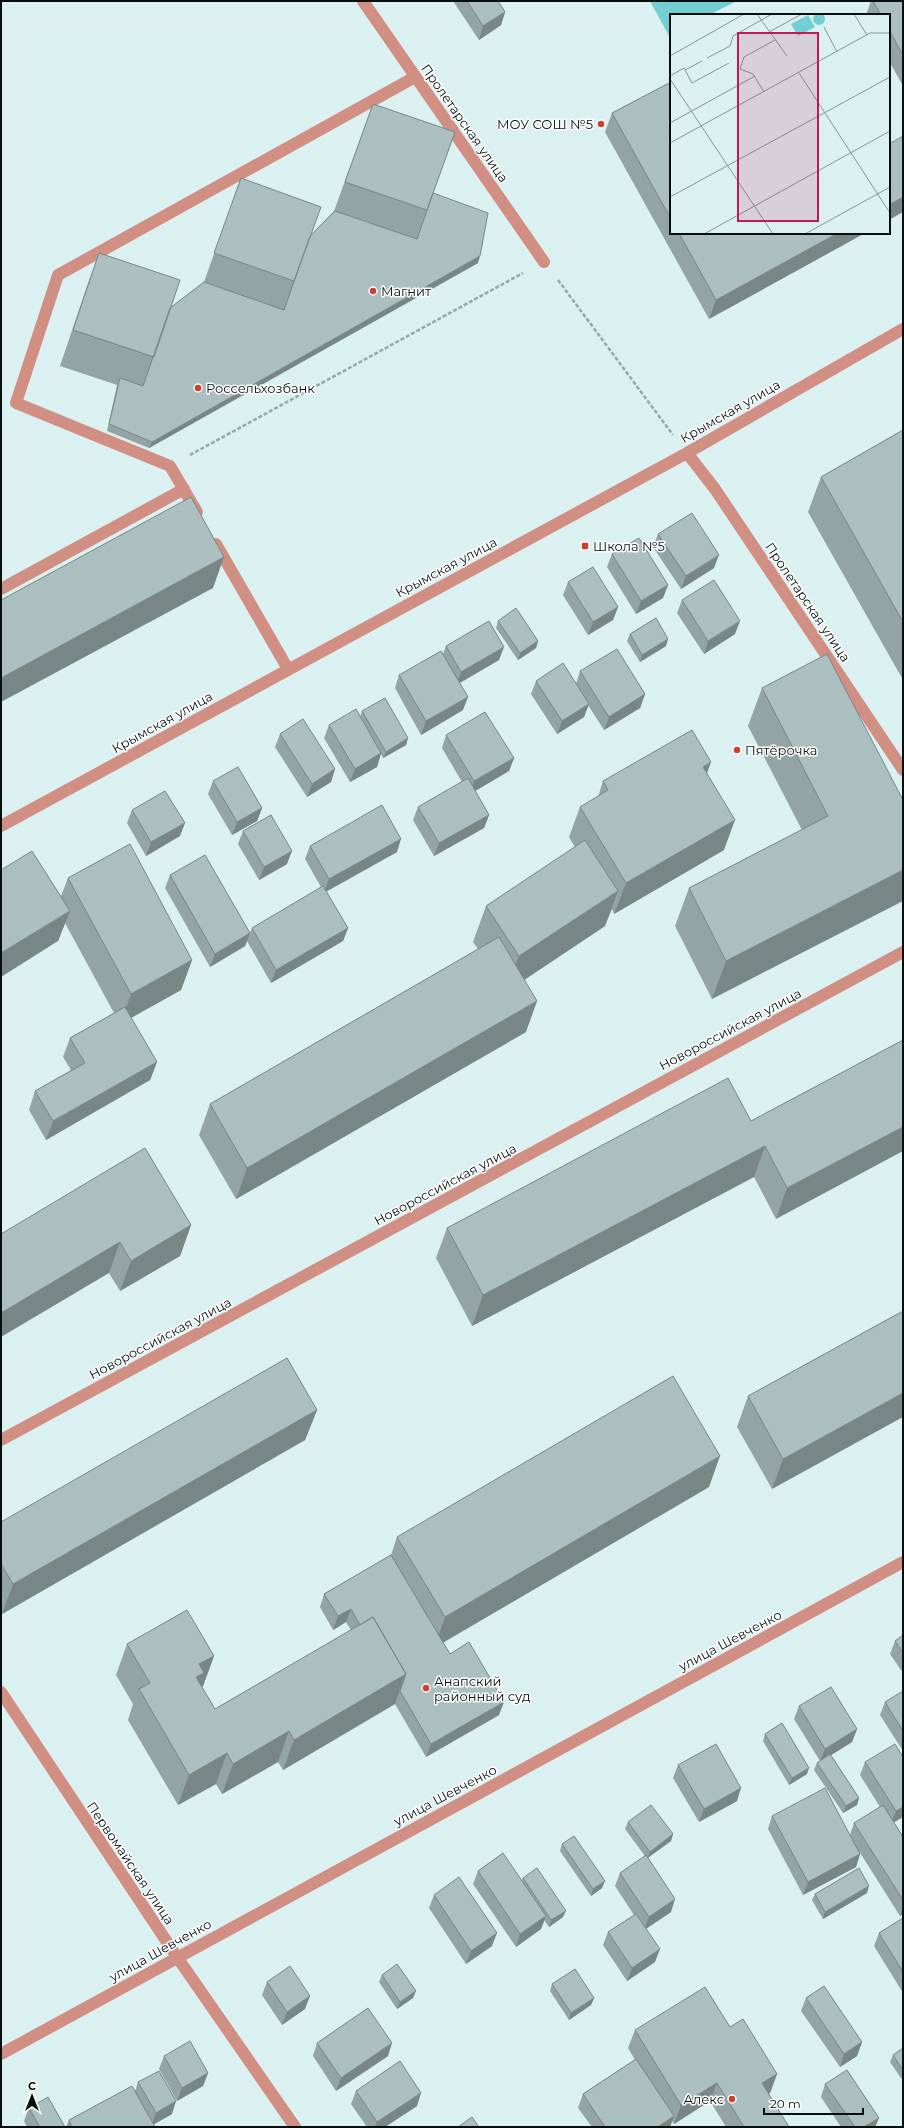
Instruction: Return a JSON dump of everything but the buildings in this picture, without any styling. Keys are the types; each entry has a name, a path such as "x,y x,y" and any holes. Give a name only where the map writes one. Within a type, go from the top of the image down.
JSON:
{"street":[{"name":"Пролетарская улица","path":"363,1 544,262"},
{"path":"203,522 170,466 16,402 58,275 415,77"},
{"name":"Крымская улица","path":"1,826 687,453 903,329"},
{"name":"Пролетарская улица","path":"687,453 715,489 903,770"},
{"path":"1,590 184,489"},
{"path":"211,535 288,669"},
{"name":"Новороссийская улица","path":"1,1440 903,952"},
{"name":"улица Шевченко","path":"1,2054 903,1562"},
{"name":"Первомайская улица","path":"1,1692 177,1957 295,2127"}],"path":[{"path":"170,466 544,262 687,453"}],"shaded area":[{"path":"650,1 737,1 711,14 670,14 669,36"}],"place":[{"name":"МОУ СОШ №5","path":"601,124"},
{"name":"Магнит","path":"373,291"},
{"name":"Россельхозбанк","path":"198,388"},
{"name":"Школа №5","path":"585,546"},
{"name":"Пятёрочка","path":"737,750"},
{"name":"Анапский районный суд","path":"426,1688"},
{"name":"Алекс","path":"732,2099"}]}
